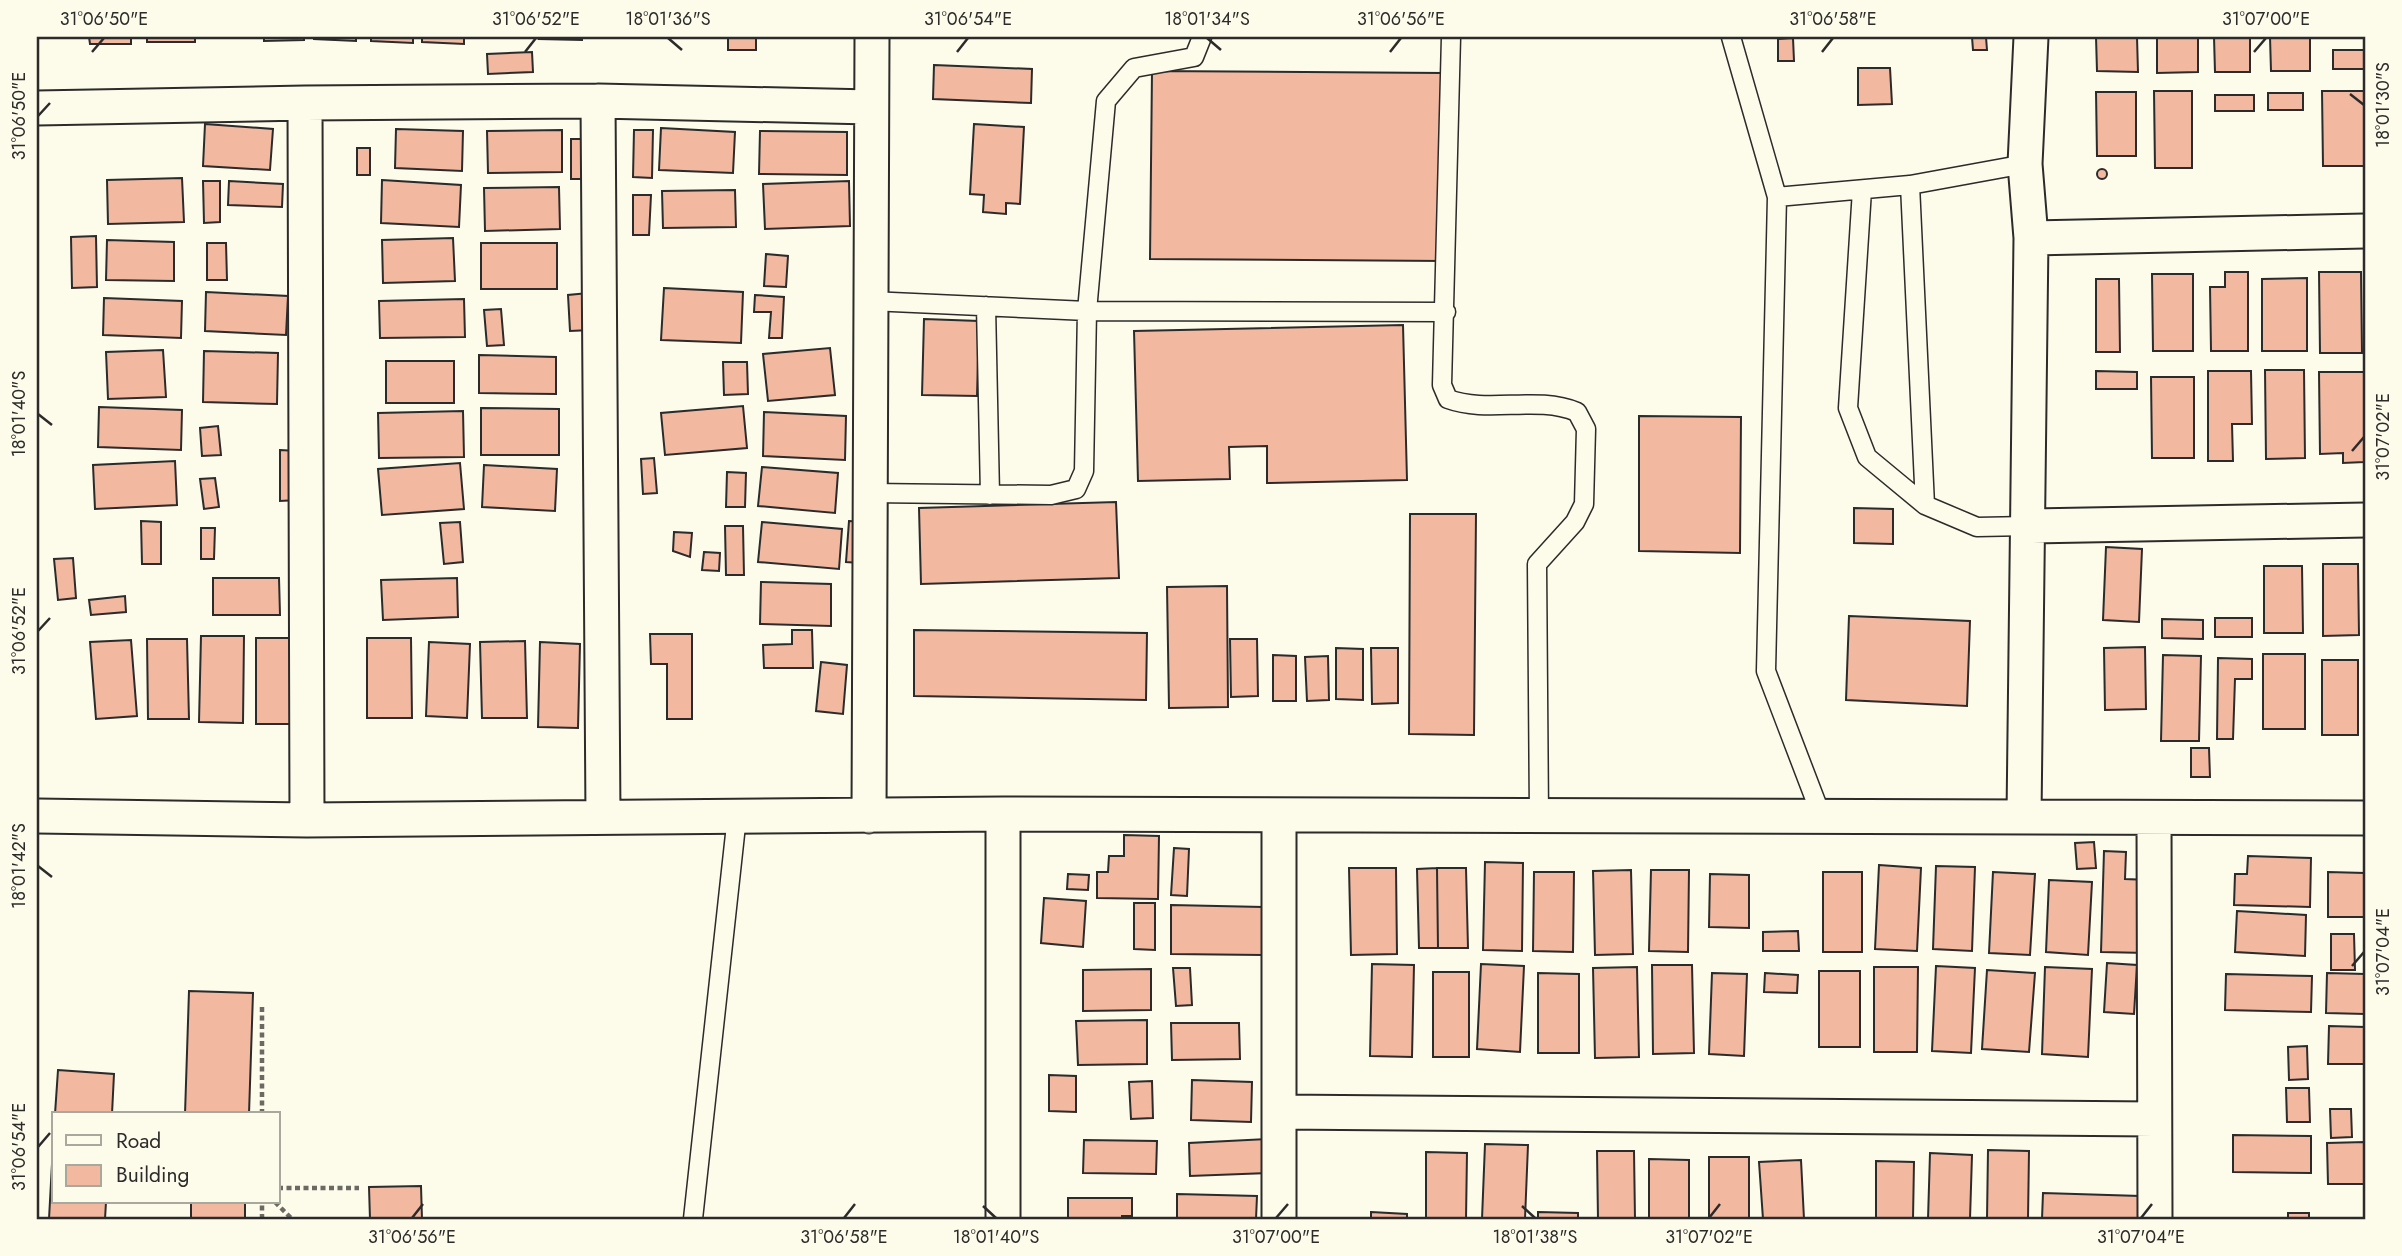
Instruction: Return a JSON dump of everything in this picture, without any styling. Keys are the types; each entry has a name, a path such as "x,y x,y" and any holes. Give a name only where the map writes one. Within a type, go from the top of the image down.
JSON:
{"street":[{"path":"869,816 872,37"},
{"path":"2024,816 2031,238 2025,164 2031,37"},
{"path":"37,108 598,101 871,107"},
{"path":"598,101 603,817"},
{"path":"305,103 307,820"},
{"path":"2031,238 2365,231"},
{"path":"2028,526 2365,520"},
{"path":"37,816 307,820 1003,814 2365,818"},
{"path":"1003,814 1003,1219"},
{"path":"1279,815 1279,1219"},
{"path":"2154,819 2155,1219"},
{"path":"1280,1112 2154,1119"}],"lane":[{"path":"870,493 1051,495 1076,489 1084,471 1087,311 1107,101 1134,68 1194,57 1202,37"},
{"path":"1451,37 1446,312 1442,385 1448,399 1464,405 1560,405 1577,412 1586,429 1584,504 1575,522 1537,564 1539,817"},
{"path":"1731,37 1777,197 1766,671 1821,816"},
{"path":"1777,197 1910,185 2025,164"},
{"path":"1910,185 1925,505"},
{"path":"1862,190 1848,408 1867,457 1925,505 1977,527 2028,526"},
{"path":"870,301 1087,311 1446,312"},
{"path":"986,306 990,495"},
{"path":"693,1219 737,816"}],"path":[{"path":"262,1004 262,1112"},
{"path":"280,1188 359,1188"},
{"path":"277,1204 292,1219"}],"building":[{"path":"89,37 131,37 131,44 90,44"},
{"path":"147,37 195,37 195,42 147,42"},
{"path":"264,37 304,37 304,40 264,41"},
{"path":"356,37 356,41 314,39"},
{"path":"371,37 413,37 413,43 371,41"},
{"path":"422,37 464,37 464,44 422,42"},
{"path":"582,37 582,40 539,39"},
{"path":"728,37 756,37 756,50 728,50"},
{"path":"1972,37 1986,37 1987,50 1973,50"},
{"path":"2096,37 2137,37 2138,72 2097,71"},
{"path":"2157,37 2198,37 2198,72 2157,73"},
{"path":"2214,37 2250,37 2250,72 2215,72"},
{"path":"2270,37 2310,37 2310,71 2271,71"},
{"path":"1793,38 1794,61 1778,61 1778,39"},
{"path":"2333,50 2365,50 2365,69 2333,69"},
{"path":"532,52 533,72 488,74 487,54"},
{"path":"934,65 1032,69 1031,103 933,99"},
{"path":"1858,68 1890,68 1892,104 1858,105"},
{"path":"1152,71 1444,73 1444,261 1150,259"},
{"path":"2154,91 2192,91 2192,168 2155,168"},
{"path":"2322,91 2365,91 2365,166 2323,166"},
{"path":"2096,92 2136,92 2136,156 2097,156"},
{"path":"2268,93 2303,93 2303,110 2268,110"},
{"path":"2215,95 2254,95 2254,111 2215,111"},
{"path":"205,124 273,129 270,170 203,166"},
{"path":"974,124 1024,127 1020,204 1006,203 1006,214 983,212 984,195 970,194"},
{"path":"661,128 735,132 733,173 659,170"},
{"path":"396,129 463,131 462,171 395,168"},
{"path":"562,130 562,172 488,173 487,131"},
{"path":"634,130 653,130 652,178 633,177"},
{"path":"760,131 847,132 847,175 759,174"},
{"path":"571,139 589,139 587,179 571,179"},
{"path":"357,148 370,148 370,175 357,175"},
{"path":"2102,169 2106,170 2106,178 2102,179 2098,178 2097,174 2098,170"},
{"path":"182,178 184,222 108,224 107,180"},
{"path":"382,180 461,185 459,227 381,223"},
{"path":"203,181 220,181 220,222 204,223"},
{"path":"229,181 283,184 282,207 228,205"},
{"path":"849,181 850,226 765,229 763,184"},
{"path":"559,187 560,229 485,231 484,188"},
{"path":"735,190 736,227 663,228 662,191"},
{"path":"633,195 651,195 649,235 633,235"},
{"path":"96,236 97,287 72,288 71,237"},
{"path":"453,238 455,281 383,283 382,240"},
{"path":"107,240 174,242 174,281 106,280"},
{"path":"207,243 226,243 227,280 207,280"},
{"path":"481,243 557,243 557,289 481,289"},
{"path":"766,254 788,256 786,287 764,286"},
{"path":"2225,272 2248,272 2248,351 2211,351 2210,287 2225,287"},
{"path":"2319,272 2361,272 2362,353 2320,353"},
{"path":"2152,274 2193,274 2193,351 2153,351"},
{"path":"2307,278 2307,351 2262,351 2262,279"},
{"path":"2096,279 2119,279 2120,352 2096,352"},
{"path":"664,288 743,292 741,343 661,340"},
{"path":"206,292 288,296 286,335 205,331"},
{"path":"588,293 591,330 570,331 568,295"},
{"path":"755,295 784,297 782,338 769,338 771,312 754,312"},
{"path":"104,298 182,301 181,338 103,335"},
{"path":"464,299 465,337 380,338 379,301"},
{"path":"501,309 504,345 487,346 484,310"},
{"path":"924,319 979,321 977,396 922,395"},
{"path":"1403,325 1407,480 1267,483 1267,446 1229,447 1230,479 1138,481 1134,331"},
{"path":"830,348 835,395 768,401 763,354"},
{"path":"163,350 166,397 108,399 106,352"},
{"path":"204,351 278,353 277,404 203,402"},
{"path":"479,355 556,357 556,394 479,393"},
{"path":"386,361 454,361 454,403 386,403"},
{"path":"723,362 747,362 748,394 724,395"},
{"path":"2265,370 2304,370 2305,458 2266,459"},
{"path":"2096,371 2137,372 2137,389 2096,389"},
{"path":"2208,371 2251,371 2252,424 2232,424 2233,461 2208,461"},
{"path":"2319,372 2364,372 2364,462 2343,463 2343,453 2320,454"},
{"path":"2151,377 2194,377 2194,458 2152,458"},
{"path":"743,406 747,448 665,455 661,413"},
{"path":"99,407 182,410 181,450 98,447"},
{"path":"481,408 559,409 559,455 481,455"},
{"path":"463,411 464,457 379,458 378,413"},
{"path":"764,412 846,416 845,460 763,456"},
{"path":"1639,416 1741,417 1740,553 1639,551"},
{"path":"218,426 221,455 202,456 200,428"},
{"path":"280,450 297,451 298,500 280,501"},
{"path":"654,458 657,493 643,494 641,459"},
{"path":"175,461 177,505 95,509 93,465"},
{"path":"460,463 464,509 382,515 378,469"},
{"path":"484,465 557,469 555,511 482,507"},
{"path":"762,467 838,473 835,513 758,506"},
{"path":"727,472 746,473 745,507 726,507"},
{"path":"215,478 219,507 204,509 200,479"},
{"path":"1116,502 1119,578 921,584 919,508"},
{"path":"1854,508 1893,509 1893,544 1854,543"},
{"path":"1410,514 1476,514 1474,735 1409,734"},
{"path":"141,521 161,522 161,564 142,564"},
{"path":"849,521 862,522 860,563 846,562"},
{"path":"460,522 463,562 444,564 440,523"},
{"path":"762,522 842,529 839,569 758,562"},
{"path":"725,526 743,526 744,575 726,575"},
{"path":"201,528 215,528 214,559 201,559"},
{"path":"674,532 692,533 690,557 673,551"},
{"path":"2106,547 2142,549 2139,622 2103,620"},
{"path":"704,552 720,553 719,571 702,570"},
{"path":"73,558 76,598 58,600 54,559"},
{"path":"2323,564 2358,564 2359,635 2323,636"},
{"path":"2264,566 2302,566 2303,633 2264,633"},
{"path":"213,578 279,578 280,615 213,615"},
{"path":"457,578 458,617 383,620 381,580"},
{"path":"761,582 831,584 831,626 760,624"},
{"path":"1227,586 1228,707 1169,708 1167,587"},
{"path":"125,596 126,612 91,615 89,600"},
{"path":"1849,616 1970,621 1967,706 1846,700"},
{"path":"2215,618 2252,618 2252,637 2215,637"},
{"path":"2162,619 2203,620 2203,639 2162,638"},
{"path":"792,630 812,630 813,668 764,668 763,645 792,644"},
{"path":"914,630 1147,633 1146,700 914,696"},
{"path":"650,634 692,634 692,719 667,719 667,664 651,664"},
{"path":"201,636 244,636 243,723 199,722"},
{"path":"256,638 299,638 300,724 256,724"},
{"path":"367,638 411,638 412,718 367,718"},
{"path":"147,639 187,639 189,719 148,719"},
{"path":"1230,639 1257,639 1258,696 1231,697"},
{"path":"131,640 137,716 96,719 90,642"},
{"path":"525,641 527,718 482,718 480,642"},
{"path":"429,642 470,644 467,718 426,716"},
{"path":"540,642 580,644 578,728 538,727"},
{"path":"2145,647 2146,709 2105,710 2104,648"},
{"path":"1336,648 1363,649 1363,700 1336,699"},
{"path":"1371,648 1398,648 1398,703 1372,704"},
{"path":"2263,654 2305,654 2305,729 2263,729"},
{"path":"1273,655 1296,656 1296,701 1273,701"},
{"path":"2163,655 2201,656 2199,741 2161,741"},
{"path":"1328,656 1329,700 1307,701 1305,657"},
{"path":"2218,658 2252,659 2252,679 2235,679 2233,739 2217,739"},
{"path":"2322,660 2358,660 2358,735 2322,735"},
{"path":"821,662 847,665 843,714 816,711"},
{"path":"2191,748 2209,748 2210,777 2191,777"},
{"path":"1124,835 1159,836 1158,899 1097,898 1097,872 1108,872 1109,856 1124,856"},
{"path":"2094,842 2096,868 2077,869 2075,843"},
{"path":"1174,848 1189,849 1187,896 1171,895"},
{"path":"2104,851 2126,852 2125,879 2149,880 2147,953 2101,952"},
{"path":"2248,856 2311,858 2310,907 2234,905 2235,874 2247,874"},
{"path":"1485,862 1523,863 1522,951 1483,950"},
{"path":"1879,865 1921,868 1917,951 1875,949"},
{"path":"1936,866 1975,867 1972,951 1933,949"},
{"path":"1349,868 1396,868 1397,954 1351,955"},
{"path":"1437,868 1438,948 1419,948 1417,869"},
{"path":"1437,868 1466,868 1468,948 1438,948"},
{"path":"1631,870 1633,954 1595,955 1593,871"},
{"path":"1651,870 1689,870 1688,952 1649,951"},
{"path":"1534,872 1574,872 1573,952 1533,951"},
{"path":"1823,872 1862,872 1862,952 1823,952"},
{"path":"1993,872 2035,874 2030,955 1989,953"},
{"path":"2328,872 2365,873 2365,917 2328,917"},
{"path":"1068,874 1089,875 1088,890 1067,889"},
{"path":"1710,874 1749,875 1749,928 1709,927"},
{"path":"2049,880 2092,882 2088,955 2046,952"},
{"path":"1044,898 1086,901 1083,947 1041,943"},
{"path":"1134,903 1155,903 1155,950 1134,949"},
{"path":"1171,905 1263,907 1262,955 1171,954"},
{"path":"2237,911 2306,915 2305,956 2235,952"},
{"path":"1798,931 1799,951 1763,951 1763,932"},
{"path":"2331,934 2354,934 2355,970 2331,970"},
{"path":"2107,963 2137,965 2134,1014 2104,1012"},
{"path":"1372,964 1414,965 1412,1057 1370,1056"},
{"path":"1481,964 1524,966 1520,1052 1477,1049"},
{"path":"1652,965 1692,965 1694,1053 1653,1054"},
{"path":"1936,966 1975,968 1971,1053 1932,1051"},
{"path":"1637,967 1639,1057 1595,1058 1593,968"},
{"path":"1874,967 1918,967 1917,1052 1874,1052"},
{"path":"2045,967 2092,969 2088,1057 2042,1054"},
{"path":"1173,968 1190,968 1192,1005 1176,1006"},
{"path":"1151,969 1151,1010 1083,1011 1083,970"},
{"path":"1987,970 2035,973 2029,1052 1982,1049"},
{"path":"1819,971 1860,971 1860,1047 1819,1047"},
{"path":"1433,972 1469,972 1469,1057 1433,1057"},
{"path":"1538,973 1579,974 1579,1053 1538,1053"},
{"path":"1712,973 1747,974 1744,1056 1709,1054"},
{"path":"1765,973 1798,975 1797,993 1764,992"},
{"path":"2327,973 2365,974 2365,1014 2326,1013"},
{"path":"2226,974 2312,976 2311,1012 2225,1010"},
{"path":"189,991 253,993 249,1112 185,1112"},
{"path":"1147,1020 1147,1064 1078,1065 1076,1021"},
{"path":"1171,1023 1239,1023 1240,1059 1172,1060"},
{"path":"2329,1026 2365,1027 2365,1064 2328,1064"},
{"path":"2307,1046 2308,1079 2289,1080 2288,1047"},
{"path":"58,1070 114,1074 112,1112 55,1112"},
{"path":"1049,1075 1076,1076 1076,1112 1049,1111"},
{"path":"1192,1080 1252,1082 1251,1122 1191,1120"},
{"path":"1152,1081 1153,1118 1131,1119 1129,1082"},
{"path":"2286,1088 2309,1088 2310,1122 2287,1122"},
{"path":"2330,1109 2351,1109 2352,1137 2331,1138"},
{"path":"2233,1135 2311,1136 2311,1173 2233,1172"},
{"path":"1267,1139 1268,1173 1190,1176 1189,1143"},
{"path":"1084,1140 1157,1141 1156,1174 1083,1173"},
{"path":"2365,1142 2365,1184 2328,1184 2327,1143"},
{"path":"1485,1144 1528,1145 1525,1219 1482,1219"},
{"path":"1988,1150 2029,1151 2028,1219 1987,1219"},
{"path":"1597,1151 1634,1151 1635,1219 1598,1219"},
{"path":"1426,1152 1467,1153 1466,1219 1426,1219"},
{"path":"1930,1153 1972,1155 1970,1219 1928,1219"},
{"path":"1709,1157 1749,1157 1749,1219 1709,1219"},
{"path":"1649,1159 1689,1160 1689,1219 1649,1219"},
{"path":"1801,1160 1804,1219 1763,1219 1759,1162"},
{"path":"1876,1161 1914,1162 1913,1219 1876,1219"},
{"path":"52,1164 52,1204 106,1204 105,1219 49,1219"},
{"path":"421,1186 422,1219 370,1219 369,1187"},
{"path":"2043,1193 2140,1196 2140,1219 2042,1219"},
{"path":"1177,1194 1257,1196 1256,1219 1177,1219"},
{"path":"1068,1198 1132,1198 1132,1216 1122,1216 1122,1219 1068,1219"},
{"path":"191,1204 245,1204 245,1219 191,1219"},
{"path":"1371,1212 1407,1214 1407,1219 1371,1219"},
{"path":"1538,1212 1578,1213 1578,1219 1538,1219"},
{"path":"2288,1213 2309,1213 2309,1219 2288,1219"}]}
